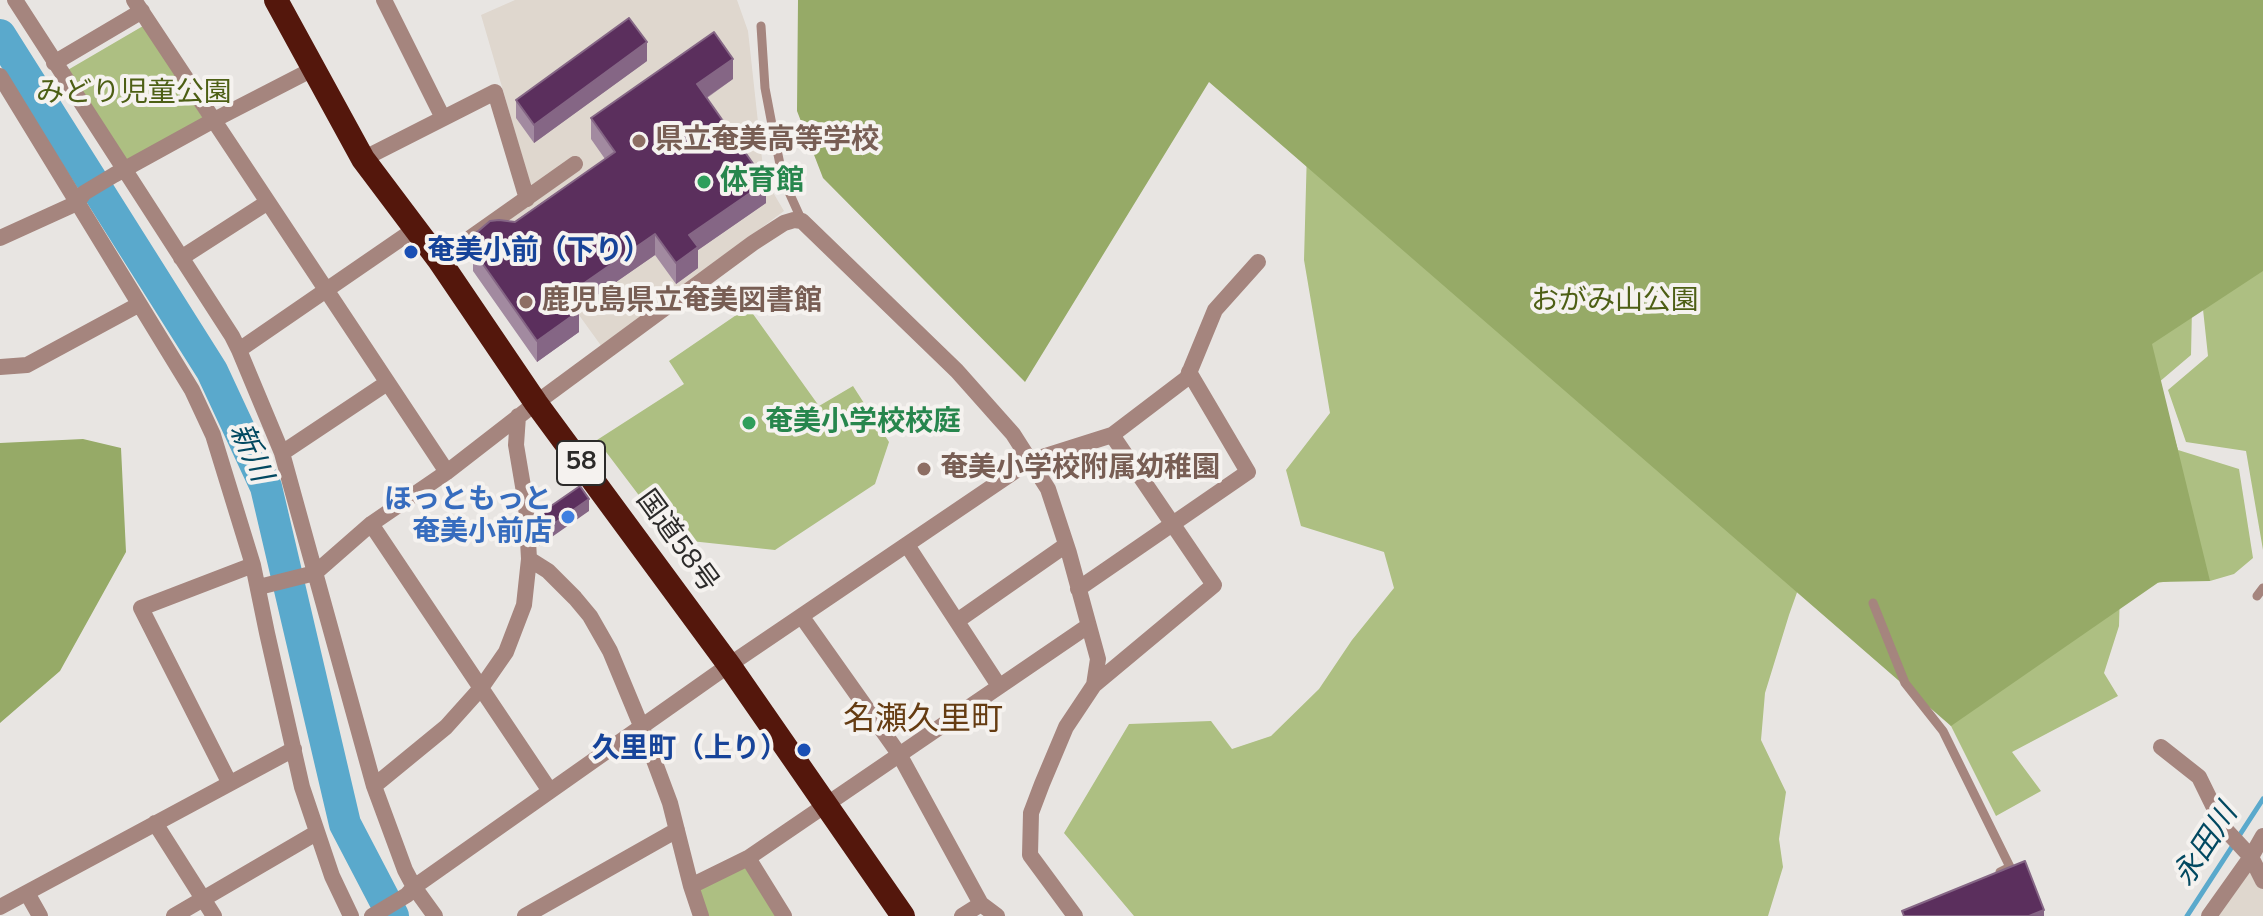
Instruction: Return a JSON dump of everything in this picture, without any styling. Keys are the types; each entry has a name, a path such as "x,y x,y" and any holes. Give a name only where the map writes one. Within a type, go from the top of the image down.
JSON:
{"highway":[{"name":"国道58号","path":"276,0 363,159 439,260 527,410 729,665 903,916"}],"street":[{"path":"15,0 119,173 181,258 239,350 282,453 374,786 410,891 435,916"},
{"path":"384,0 443,118"},
{"path":"54,63 138,6 447,472"},
{"path":"0,238 80,198 214,120 315,68"},
{"path":"0,76 6,100 80,198 138,305 192,390 213,435 259,587 302,787 332,876 351,916"},
{"path":"363,159 495,92 527,199"},
{"path":"439,260 575,164"},
{"path":"181,258 268,202"},
{"path":"259,587 315,573 371,524 447,472 753,243 794,220 802,221 957,371 1013,434 1048,489 1098,659 1094,685"},
{"path":"239,350 415,229"},
{"path":"372,916 729,665 1030,461 1112,435 1187,378 1215,310 1258,262"},
{"path":"0,367 27,365 138,305"},
{"path":"1078,589 1248,472 1189,372"},
{"path":"282,453 387,383"},
{"path":"374,786 446,727 481,688 506,652 524,605 529,559 526,504 516,445 527,410"},
{"path":"1075,916 1030,855 1031,813 1066,727 1094,685 1214,585 1112,435"},
{"path":"371,524 550,791"},
{"path":"907,545 999,686"},
{"path":"957,621 1066,545"},
{"path":"529,559 548,571 575,598 590,616 610,651 670,803 701,916"},
{"path":"229,782 141,608 253,565"},
{"path":"802,617 899,754 981,904 997,916"},
{"path":"691,886 748,858 1088,626"},
{"path":"2161,747 2199,777 2224,828 2251,857 2263,881"},
{"path":"0,907 294,749"},
{"path":"155,823 214,916"},
{"path":"525,916 677,830"},
{"path":"174,916 316,833"},
{"path":"2209,916 2263,836"},
{"path":"748,858 784,916"},
{"path":"27,893 40,916"},
{"path":"962,916 981,904"}],"lane":[{"path":"761,26 765,88 783,179 802,221"},
{"path":"1873,603 1905,683 1943,731 2010,867 1984,879"}],"shaded area":[{"name":"県立奄美高等学校","path":"515,0 737,0 748,31 764,177 784,211 602,347 509,218 535,200 481,15"},
{"path":"2251,857 2263,881 2263,916 2209,916"}],"green space":[{"path":"798,0 2263,0 2263,271 2152,344 2210,581 2159,582 1951,726 1209,82 1025,382 823,178 797,111"},
{"name":"おがみ山公園","path":"2263,0 2263,550 2246,451 2186,442 2168,390 2208,356 2202,300 2192,308 2191,355 2158,383 2178,450 2239,469 2253,558 2234,574 2210,581 2188,578 2120,589 2119,626 2104,673 2118,696 2012,752 2041,791 1996,816 1951,726 1913,674 1806,567 1765,693 1761,740 1786,792 1779,839 1783,867 1768,916 1134,916 1064,833 1129,724 1211,721 1232,749 1271,736 1319,689 1352,640 1394,588 1384,552 1301,526 1286,470 1330,413 1304,260 1307,150"},
{"name":"みどり児童公園","path":"143,26 205,121 126,166 66,71"},
{"name":"奄美小学校校庭","path":"748,307 819,406 853,386 889,442 875,484 775,550 672,539 597,440 684,384 669,361"},
{"path":"83,439 121,448 126,552 60,671 0,723 0,443"},
{"path":"748,863 780,916 703,916 694,891"}],"building":[{"path":"629,18 647,42 534,125 516,100"},
{"path":"714,32 733,59 697,84 766,182 689,235 698,247 676,263 655,234 567,295 579,311 537,341 473,250 476,233 490,221 515,222 615,152 591,118"},
{"path":"580,486 589,499 539,534 538,515"},
{"path":"2025,861 2044,910 2029,916 1904,916 1902,911"}],"waterway":[{"name":"新川","path":"0,35 212,371 266,487 345,824 393,916"},
{"name":"永田川","path":"2187,916 2263,799"}],"place":[{"name":"県立奄美高等学校","path":"639,141"},
{"name":"体育館","path":"704,182"},
{"name":"奄美小前（下り）","path":"411,252"},
{"name":"鹿児島県立奄美図書館","path":"526,302"},
{"name":"奄美小学校校庭","path":"749,423"},
{"name":"奄美小学校附属幼稚園","path":"924,469"},
{"name":"ほっともっと 奄美小前店","path":"568,517"},
{"name":"久里町（上り）","path":"804,750"}],"district":[{"name":"名瀬久里町","path":"923,721"}]}
